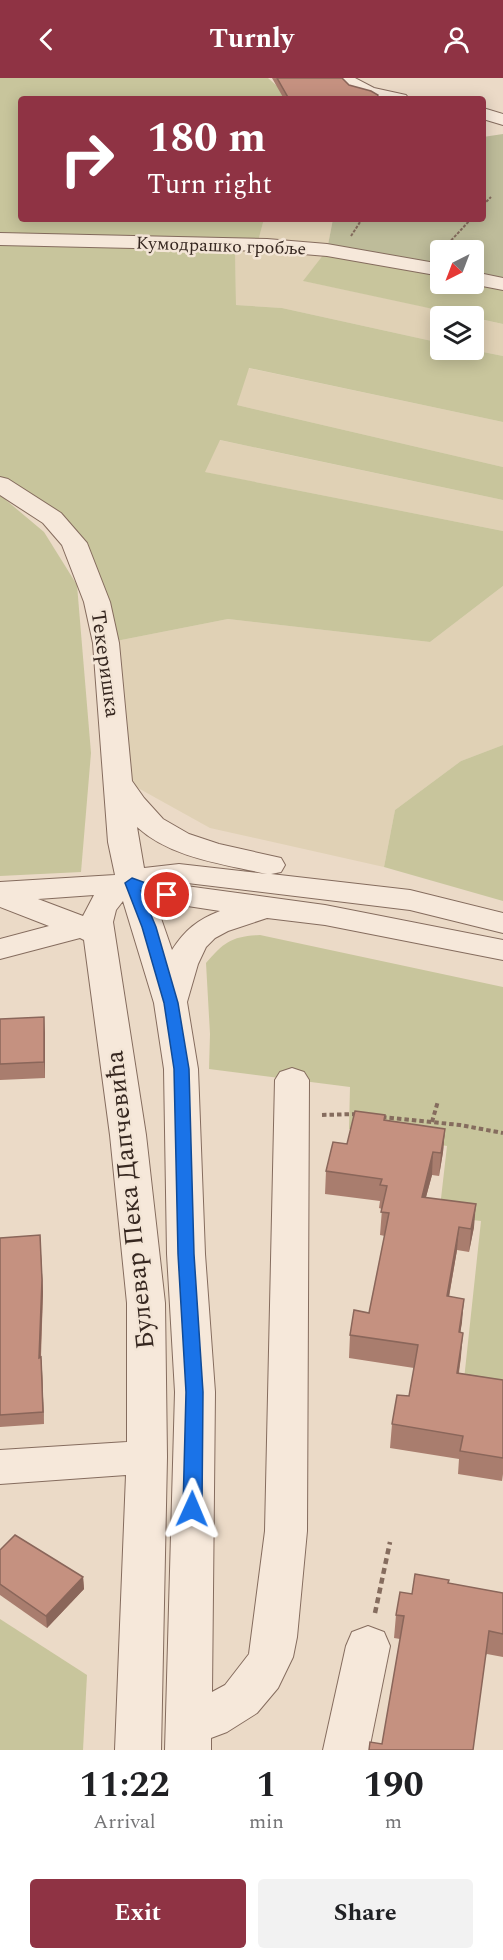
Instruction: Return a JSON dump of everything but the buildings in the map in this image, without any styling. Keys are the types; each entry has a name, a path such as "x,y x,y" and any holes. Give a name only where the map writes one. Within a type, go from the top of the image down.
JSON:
{"street":[{"path":"343,78 368,92 386,96"},
{"path":"486,114 503,120"},
{"path":"486,132 503,128"},
{"name":"Кумодрашко гробље","path":"0,238 267,245 327,250 430,268"},
{"path":"484,280 503,284"},
{"name":"Текеришка","path":"0,484 52,519 75,543 87,573 106,643 123,842 132,883"},
{"path":"117,780 136,810 152,825 192,845 410,900"},
{"name":"Булевар Пека Дапчевића","path":"138,1750 147,1457 146,1303 128,1135 91,931 97,922 100,908 109,897 152,874 179,873 410,900 503,922"},
{"path":"0,894 132,883 167,895 336,917 503,950"},
{"name":"Булевар Пека Дапчевића","path":"132,883 149,927 171,1003 181,1069 186,1254 195,1392 188,1734"},
{"path":"0,894 91,931"},
{"path":"171,1003 181,963 194,937 216,922 273,907"},
{"path":"0,949 91,931"},
{"name":"Булевар Пека Дапчевића","path":"188,1734 241,1699 262,1674 271,1657 275,1637 286,1531 291,1098"},
{"path":"0,1467 147,1457"},
{"path":"346,1750 368,1647"}],"path":[{"path":"486,203 491,197"},
{"path":"452,240 468,222"},
{"path":"291,1098 368,1115"},
{"path":"432,1122 438,1101"},
{"path":"379,1116 503,1133"},
{"path":"368,1647 390,1542"}],"shaded area":[{"path":"0,78 268,78 286,94 285,96 18,96 18,222 263,222 257,245 235,245 236,305 282,308 430,341 430,360 484,360 484,352 503,356 503,422 249,368 237,405 503,467 503,500 220,440 205,472 503,531 503,586 430,642 228,619 106,643 74,543 0,484"},
{"path":"503,134 503,284 484,280 484,240 430,240 430,268 327,250 332,222 486,222 486,137"},
{"path":"263,222 332,222 327,250 304,281 430,308 430,341 282,308 236,305 235,244 257,244"},
{"path":"327,250 430,268 430,294 484,294 484,284 503,284 503,324 484,320 484,306 430,306 430,308 303,281"},
{"path":"484,320 503,324 503,356 484,352"},
{"path":"248,368 503,422 503,467 237,405"},
{"path":"219,440 503,500 503,531 204,472"},
{"path":"0,495 44,532 77,585 91,753 81,872 0,876"},
{"path":"503,586 503,745 461,761 395,810 384,867 210,828 138,788 117,780 106,643 228,619 430,642"},
{"path":"503,745 503,901 384,867 395,810 461,761"},
{"path":"260,935 503,987 503,1397 463,1389 481,1221 439,1216 447,1146 349,1129 350,1087 209,1069 210,1034 206,963 229,942 242,937"},
{"path":"0,1619 87,1675 83,1750 0,1750"}],"route":[{"path":"167,895 132,883 149,927 171,1003 181,1069 186,1254 195,1392 192,1509"}]}
